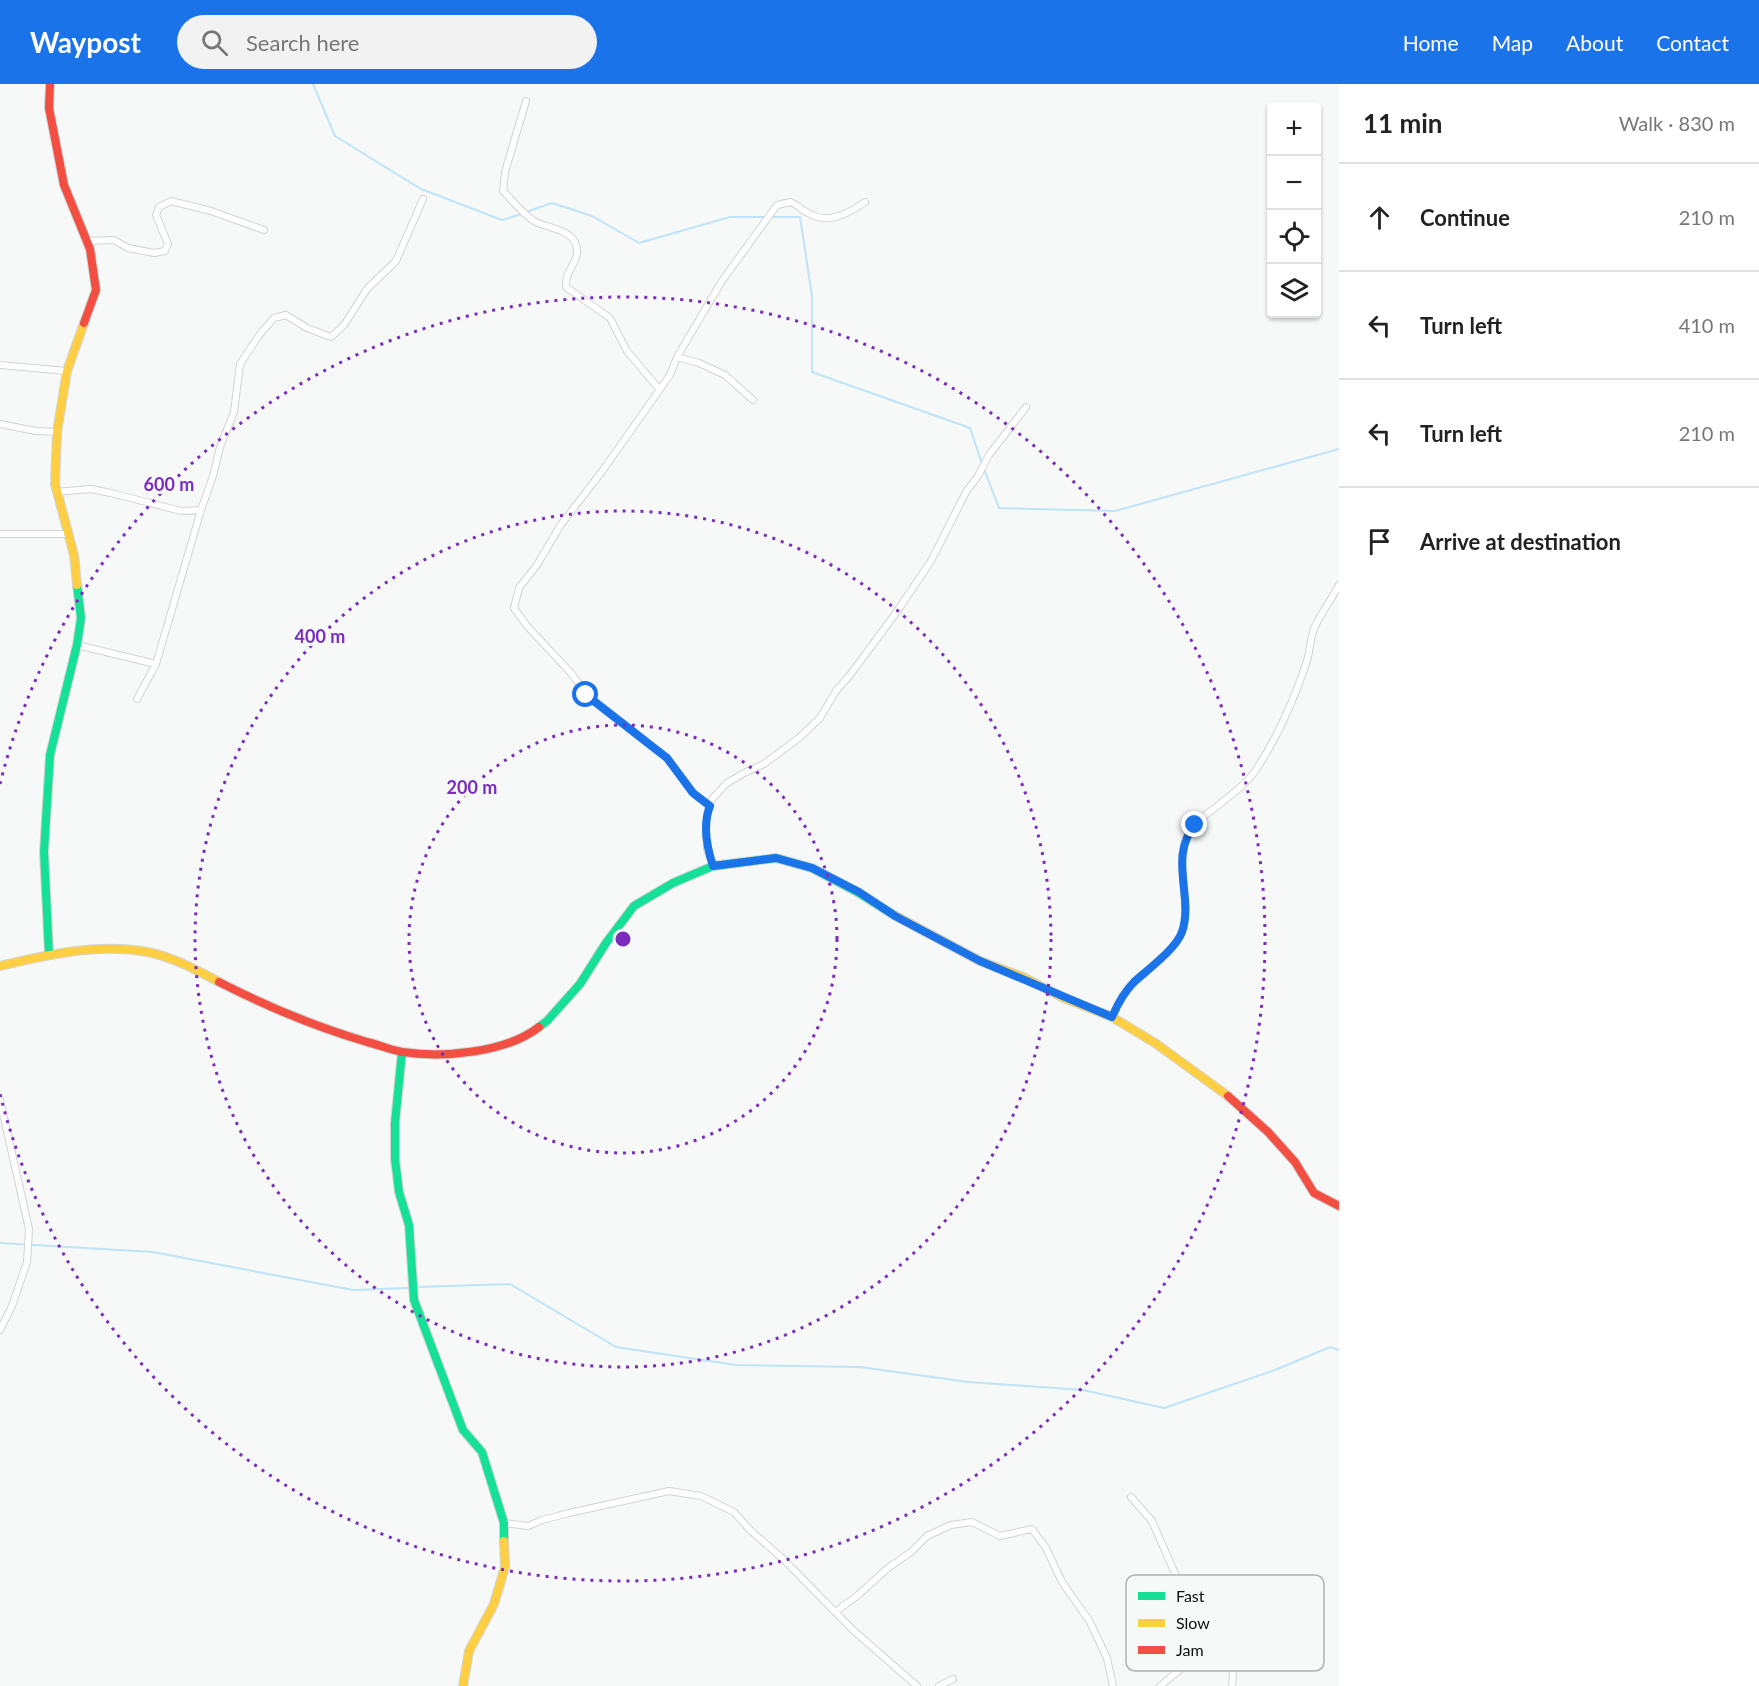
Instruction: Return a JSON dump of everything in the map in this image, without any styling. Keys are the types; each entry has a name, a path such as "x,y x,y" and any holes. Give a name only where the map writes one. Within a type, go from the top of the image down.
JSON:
{"street":[{"path":"49,954 44,852 50,755 77,645 81,618 74,555 56,492 57,432 67,371 96,290 90,249 64,184 49,108 50,84"},
{"path":"526,100 505,172 503,191 534,221 560,229 576,243 577,253 565,277 566,287 610,318 627,351 659,389"},
{"path":"137,699 156,664 220,447 234,412 240,364 274,318 286,315 307,328 331,337 344,325 367,290 396,261 423,199"},
{"path":"86,241 114,240 128,248 154,253 165,251 168,244 156,215 159,207 171,201 210,211 264,230"},
{"path":"710,806 693,793 667,758 586,695 571,674 527,626 514,608 519,588 537,565 560,526 670,375 677,357 722,281 777,205 791,202 813,216 827,218 846,214 865,202"},
{"path":"677,357 699,363 724,375 753,400"},
{"path":"0,365 67,371"},
{"path":"713,866 707,849 706,830 712,799 727,783 764,764 799,738 820,718 836,691 896,613 931,561 966,492 989,455 1026,407"},
{"path":"0,424 36,431 57,432"},
{"path":"56,492 91,489 111,492 181,512 201,510"},
{"path":"0,534 68,534"},
{"path":"1112,1017 1121,998 1156,964 1181,935 1186,915 1181,874 1187,834 1238,791 1253,774 1290,708 1307,660 1315,628 1339,585"},
{"path":"77,645 156,664"},
{"path":"0,966 49,954 103,948 142,951 186,964 233,989 331,1031 402,1052 462,1053 509,1043 529,1035 547,1021 580,984 606,942 634,906 673,883 713,866 776,858 812,868 980,961 1112,1017 1155,1043 1234,1101 1275,1139 1295,1162 1314,1193 1339,1206"},
{"path":"402,1052 395,1123 395,1159 399,1191 409,1225 414,1300 463,1430 482,1452 504,1523 505,1567 494,1604 469,1651 464,1686"},
{"path":"0,1100 28,1229 27,1262 12,1305 0,1330"},
{"path":"504,1523 528,1526 560,1515 669,1491 701,1496 734,1512 869,1645 917,1686"},
{"path":"1131,1497 1152,1521 1176,1575"},
{"path":"835,1612 927,1536 951,1525 972,1522 1000,1536 1032,1529 1046,1548 1062,1582 1090,1622 1107,1658 1113,1686"},
{"path":"1160,1686 1178,1671"},
{"path":"939,1686 953,1678"}],"waterway":[{"path":"313,84 335,136 421,189 502,220 521,214"},
{"path":"526,212 552,203 592,216 639,243 730,217 765,217"},
{"path":"770,217 800,217 812,296 812,372 970,428 982,464"},
{"path":"984,469 999,508 1115,511 1339,449"},
{"path":"0,1243 153,1252 353,1290 410,1288"},
{"path":"416,1287 510,1284 616,1347 736,1365 860,1367 968,1382 1083,1390 1164,1408 1275,1370 1330,1347 1339,1350"}],"traffic: fast":[{"path":"49,954 44,852 50,755 77,645 81,618 77,585"},
{"path":"539,1027 580,984 606,943 634,906 673,883 713,866 776,858 812,868 894,915"},
{"path":"402,1052 395,1123 395,1159 399,1192 409,1225 414,1300 463,1430 482,1452 504,1523 504,1541"}],"traffic: slow":[{"path":"77,585 74,555 55,484 57,432 67,371 84,323"},
{"path":"894,915 980,961 1023,977 1064,998 1112,1017 1155,1043 1228,1096"},
{"path":"0,966 70,952 124,949 172,959 219,982"},
{"path":"463,1686 469,1651 494,1604 505,1567 504,1541"}],"traffic: jam":[{"path":"50,84 49,108 64,185 90,249 96,290 84,323"},
{"path":"219,982 310,1023 402,1052 418,1054 473,1052 509,1043 539,1027"},
{"path":"1228,1096 1268,1132 1295,1162 1314,1193 1339,1206"}],"route":[{"path":"586,695 667,758 693,793 710,806 707,813 706,830 707,849 713,866 776,858 812,868 980,961 1023,977 1064,998 1112,1017 1121,998 1156,964 1181,935 1186,915 1181,874 1184,849 1187,834 1195,825"}]}
